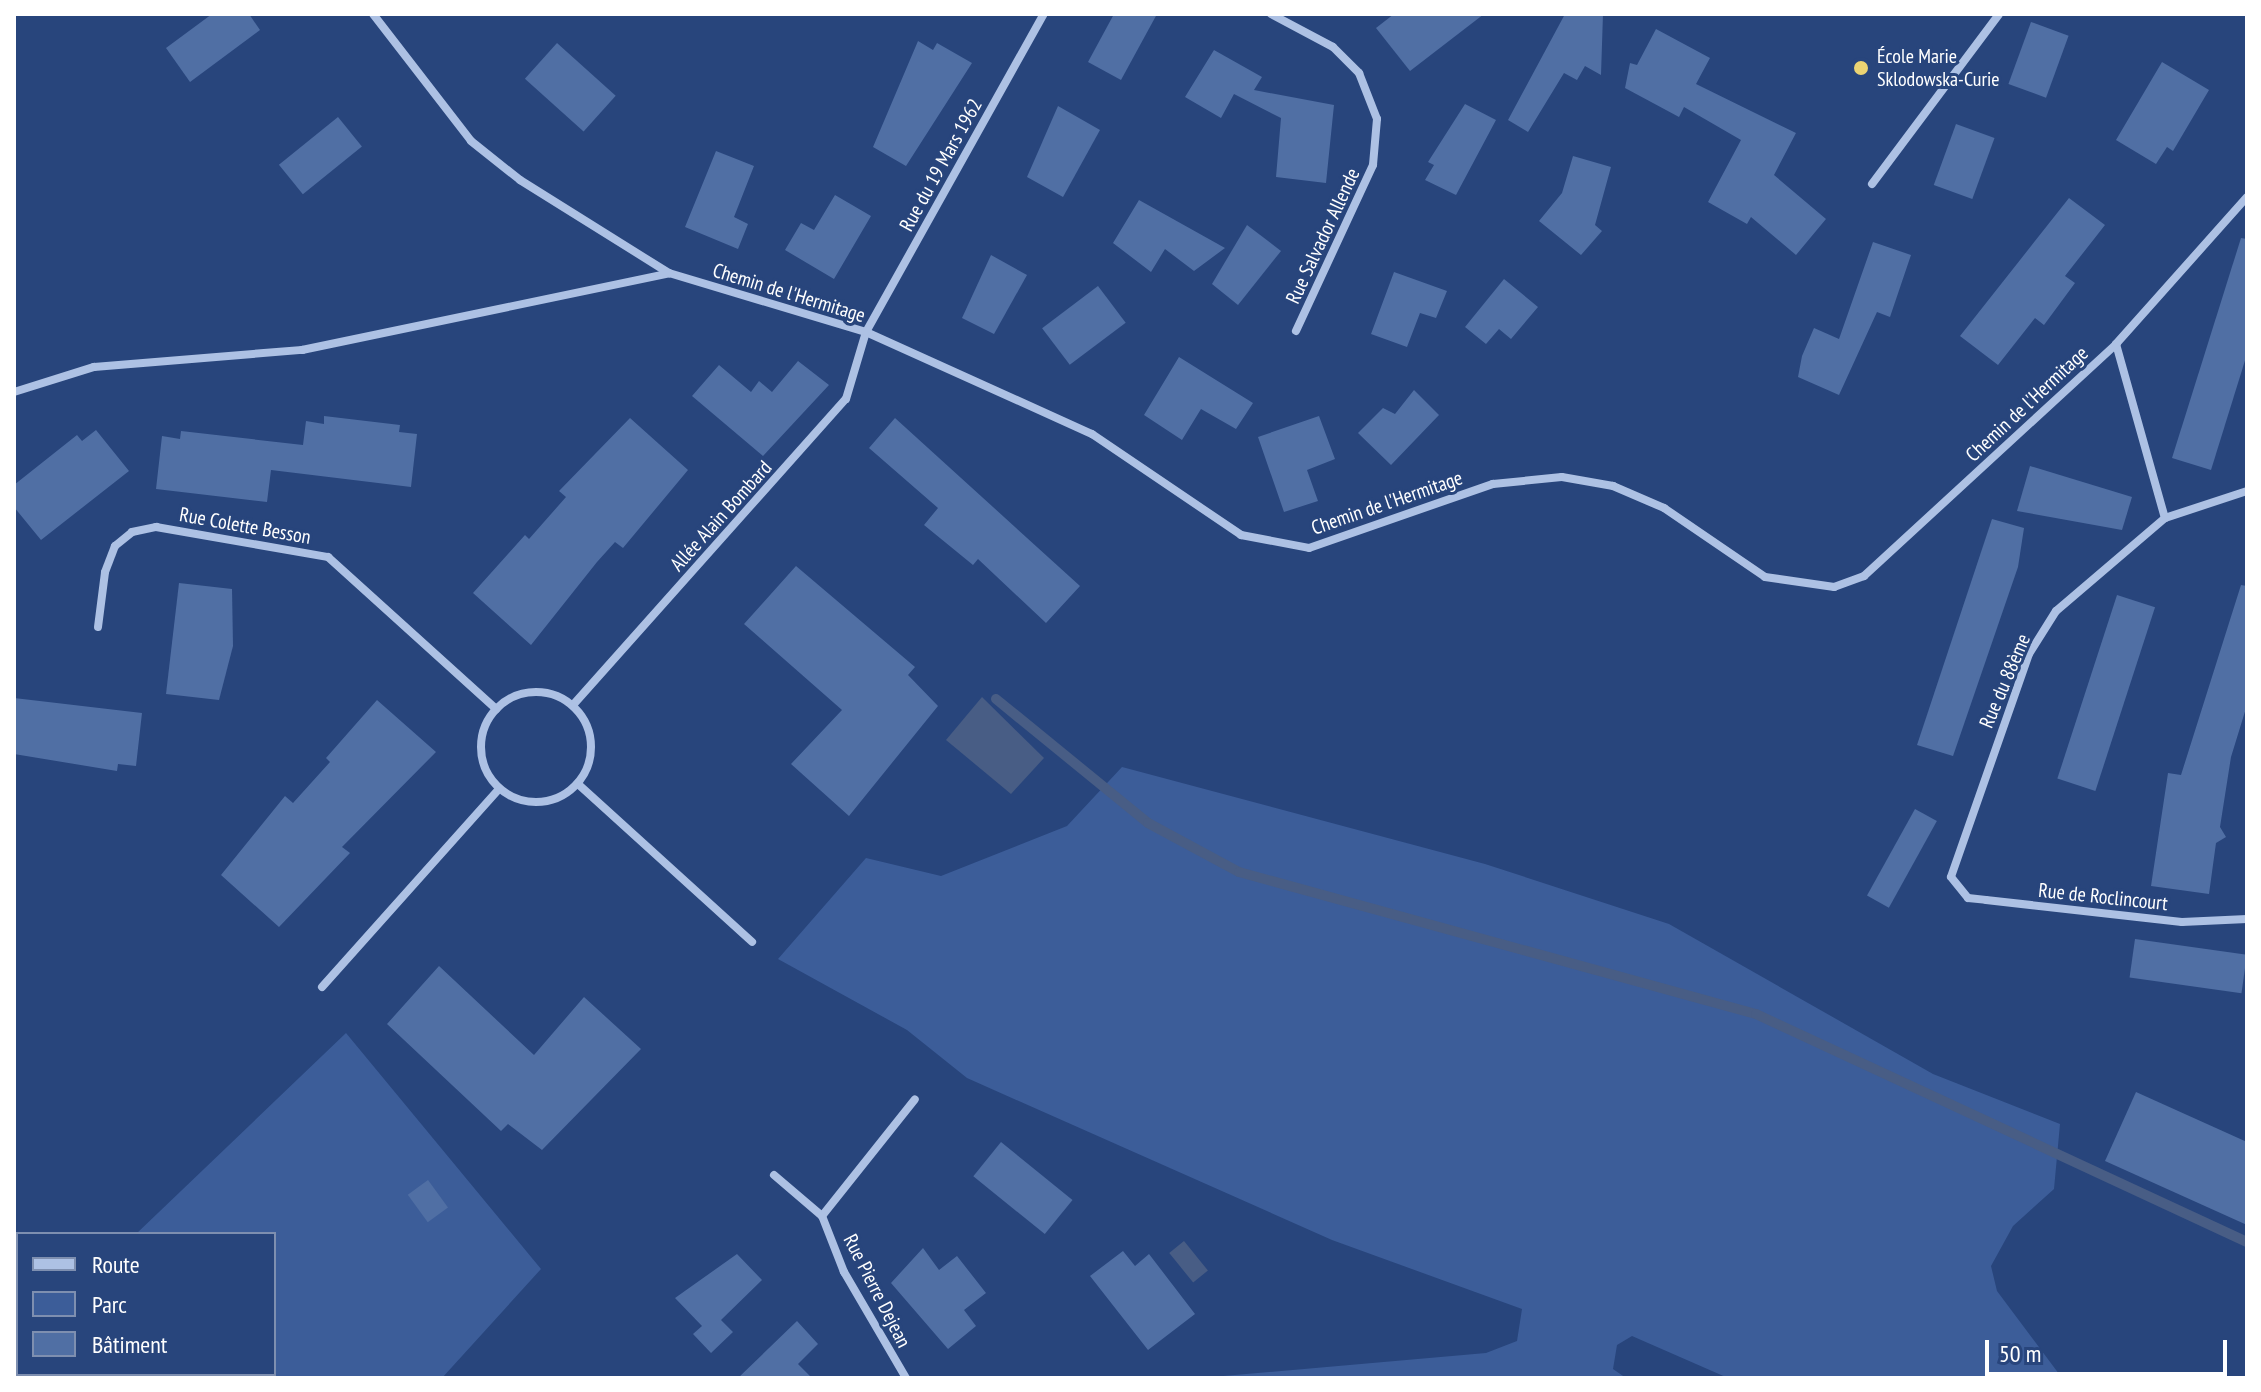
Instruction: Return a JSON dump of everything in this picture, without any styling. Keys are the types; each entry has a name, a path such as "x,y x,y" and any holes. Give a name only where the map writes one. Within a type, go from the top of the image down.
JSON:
{"street":[{"name":"Chemin de l'Hermitage","path":"373,14 471,141 669,273 866,332 1092,434 1205,516 1273,544 1309,548 1493,484 1562,477 1613,486 1664,508 1765,577 1797,587 1834,587 1864,576 2116,344 2247,197"},
{"name":"Rue du 19 Mars 1962","path":"866,332 1044,14"},
{"name":"Rue Salvador Allende","path":"1271,14 1333,47 1359,73 1378,134 1373,165 1296,331"},
{"path":"1872,184 1999,14"},
{"path":"14,392 94,367 302,350 669,273"},
{"name":"Allée Alain Bombard","path":"573,705 846,399 866,332"},
{"path":"2116,344 2165,518"},
{"name":"Rue du 88ème","path":"1958,891 1954,855 2029,654 2075,592 2165,518 2247,491"},
{"name":"Rue Colette Besson","path":"98,627 105,572 115,546 132,532 156,527 328,557 496,709"},
{"path":"534,691 573,705 591,743 578,784 539,803 499,789 480,750 496,709 534,691"},
{"path":"578,784 752,942"},
{"path":"322,987 499,789"},
{"name":"Rue de Roclincourt","path":"1958,891 1968,898 2182,922 2247,919"},
{"name":"Rue Pierre Dejean","path":"822,1216 915,1099"},
{"name":"Rue Pierre Dejean","path":"774,1175 822,1216 844,1272 906,1378"}],"green space":[{"path":"1122,767 1485,864 1669,924 1933,1074 2060,1124 2054,1189 2013,1226 1991,1266 1997,1291 2062,1378 1728,1378 1632,1336 1617,1345 1613,1369 1626,1378 1200,1378 1486,1353 1517,1341 1522,1309 1332,1240 967,1078 907,1030 778,959 866,858 941,876 1067,826"},
{"path":"346,1033 541,1269 442,1378 14,1378 16,1366 16,1376 276,1376 276,1232 138,1232"}],"shaded area":[{"path":"982,697 1044,758 1011,794 946,740"},
{"path":"1184,1241 1208,1271 1193,1282 1169,1253"}],"building":[{"path":"212,14 249,14 260,30 190,82 166,48"},
{"path":"1114,14 1157,14 1121,80 1088,62"},
{"path":"1394,14 1484,14 1410,71 1376,28"},
{"path":"1565,14 1603,14 1601,75 1585,66 1577,80 1564,73 1528,132 1508,120"},
{"path":"2031,22 2069,36 2046,98 2008,84"},
{"path":"1656,29 1710,58 1696,84 1796,133 1774,175 1826,219 1796,255 1751,217 1747,224 1708,202 1741,140 1684,107 1679,117 1625,88 1630,63 1637,65"},
{"path":"918,41 933,50 937,43 972,63 906,166 873,147"},
{"path":"557,43 616,96 584,132 525,79"},
{"path":"1214,50 1262,77 1254,90 1334,105 1326,183 1276,177 1281,118 1234,94 1221,118 1185,97"},
{"path":"2162,62 2209,90 2173,151 2167,147 2156,164 2116,140"},
{"path":"1465,104 1496,120 1456,195 1425,180 1434,165 1428,162"},
{"path":"1058,106 1100,130 1063,197 1027,177"},
{"path":"338,117 362,147 303,194 279,165"},
{"path":"1956,124 1995,138 1972,199 1934,185"},
{"path":"716,151 754,166 734,217 748,224 738,249 685,227"},
{"path":"1573,156 1611,167 1595,225 1602,231 1581,255 1539,221 1562,193"},
{"path":"835,195 871,216 834,279 785,250 801,223 814,230"},
{"path":"2069,198 2105,225 2065,276 2075,283 2044,325 2035,318 1998,365 1960,336"},
{"path":"1139,200 1225,248 1194,271 1165,249 1151,272 1113,243"},
{"path":"1247,225 1281,251 1238,305 1212,284"},
{"path":"2241,238 2247,239 2247,354 2211,470 2172,458"},
{"path":"1873,242 1911,255 1890,317 1877,312 1839,395 1798,377 1802,356 1814,328 1839,339"},
{"path":"991,255 1027,275 994,334 962,318"},
{"path":"1394,272 1447,291 1436,318 1420,313 1407,347 1371,334"},
{"path":"1504,279 1538,307 1511,339 1499,329 1486,344 1465,327"},
{"path":"1098,286 1126,323 1070,365 1042,328"},
{"path":"1179,357 1253,403 1236,429 1201,409 1182,440 1144,415"},
{"path":"798,361 829,385 763,456 692,396 719,365 751,392 759,381 772,392"},
{"path":"1414,390 1439,415 1391,465 1358,433 1383,408 1395,414"},
{"path":"324,416 400,425 399,432 417,434 411,487 271,470 267,502 156,489 162,436 180,439 181,431 303,445 306,421 324,424"},
{"path":"1319,416 1335,459 1307,470 1318,501 1284,512 1258,437"},
{"path":"630,418 688,470 623,548 615,542 597,562 531,645 473,593 525,535 529,539 566,497 559,491"},
{"path":"895,418 1080,586 1046,623 978,559 973,565 924,525 938,508 869,448"},
{"path":"96,430 129,471 41,540 14,507 14,485 77,435 82,441"},
{"path":"2030,466 2132,497 2122,530 2017,511"},
{"path":"1992,519 2024,528 2018,567 1953,756 1917,745"},
{"path":"796,566 915,667 908,675 938,706 849,816 791,764 842,710 744,624"},
{"path":"179,583 232,589 233,646 219,700 166,694"},
{"path":"2241,585 2247,586 2247,705 2231,757 2220,827 2226,837 2216,843 2209,894 2151,886 2168,773 2181,775"},
{"path":"2117,595 2155,607 2095,791 2057,779"},
{"path":"14,698 142,713 136,766 118,764 117,771 14,754"},
{"path":"377,700 436,752 342,847 350,853 279,927 221,875 285,796 293,803 330,762 326,758"},
{"path":"1915,809 1937,821 1889,908 1867,896"},
{"path":"2135,939 2247,955 2241,993 2130,978"},
{"path":"439,966 534,1055 584,997 641,1049 542,1150 508,1124 501,1131 387,1024"},
{"path":"2136,1092 2247,1142 2247,1225 2105,1161"},
{"path":"1001,1142 1072,1200 1045,1234 973,1176"},
{"path":"428,1180 448,1208 428,1222 408,1195"},
{"path":"923,1248 939,1270 957,1256 986,1293 964,1310 976,1326 948,1349 891,1283"},
{"path":"1123,1251 1135,1266 1149,1254 1195,1314 1148,1350 1090,1276"},
{"path":"737,1254 762,1280 721,1320 733,1332 711,1353 693,1334 702,1326 675,1298"},
{"path":"797,1321 818,1344 798,1364 812,1378 738,1378"}],"waterway":[{"path":"996,699 1148,823 1239,872 1756,1014 2247,1242"}],"place":[{"name":"École Marie Sklodowska-Curie","path":"1861,68"}]}
